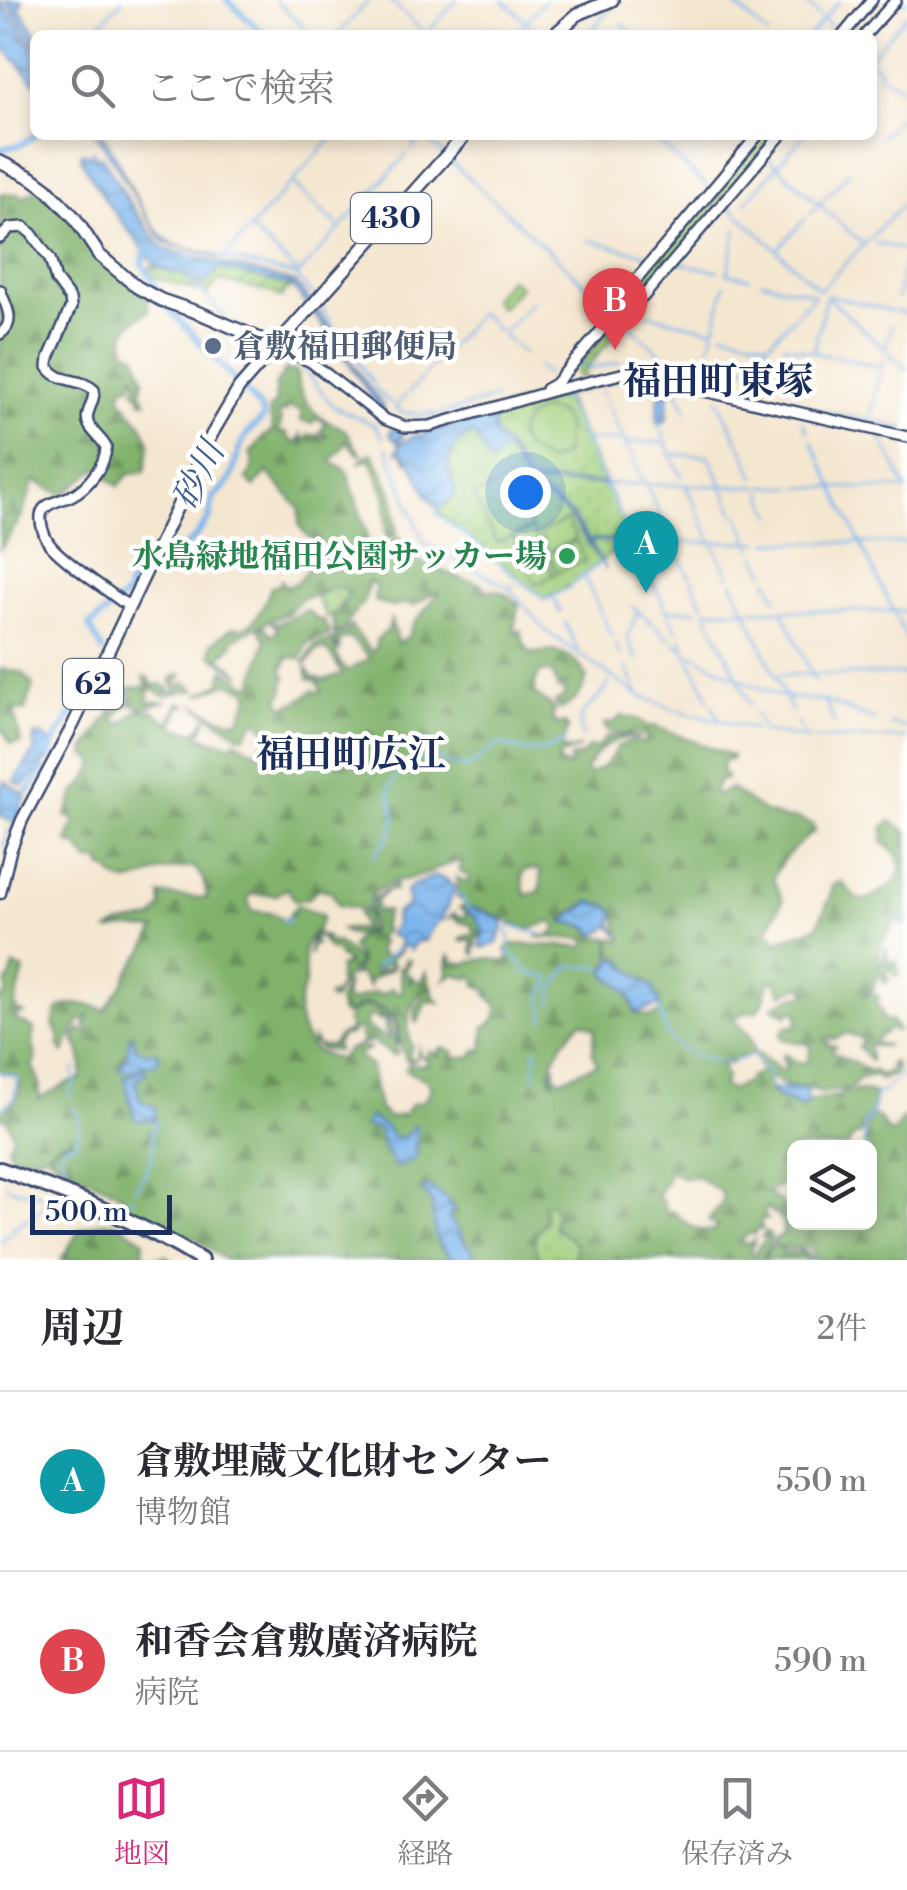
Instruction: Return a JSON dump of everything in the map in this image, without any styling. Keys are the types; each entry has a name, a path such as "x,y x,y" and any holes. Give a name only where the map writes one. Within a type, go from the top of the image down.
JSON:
{"highway":[{"path":"557,30 573,14 609,0"},
{"name":"430","path":"272,345 314,304 460,140"},
{"path":"0,161 33,176 48,188 76,216 101,253 131,279 162,299 272,345"},
{"path":"0,1173 80,1200"},
{"path":"0,1173 80,1200 197,1260"}],"main road":[{"path":"847,30 872,0"},
{"path":"869,30 896,0"},
{"path":"560,384 614,314 630,286 754,140"},
{"path":"560,384 617,317 642,297 777,140"},
{"path":"0,238 10,228 24,227 50,259 56,280 72,307 48,368 57,377 92,387 95,395 87,421 106,447 105,458 86,485 42,510 44,534 55,550 124,602"},
{"path":"0,290 10,320 8,328 0,334"},
{"path":"598,334 602,325 599,317 614,314"},
{"path":"272,345 311,362 384,419 405,428 430,426 560,384 629,373 907,438"},
{"name":"62","path":"0,880 20,819 68,730 124,602 217,418 236,387 272,345"},
{"path":"580,361 575,376 587,379"},
{"path":"560,384 608,376"},
{"name":"62","path":"0,892 22,820 73,725 124,602"}],"green space":[{"path":"756,140 774,140 723,198 714,190"},
{"path":"36,189 49,195 147,297 149,310 129,326 124,336 126,350 136,355 144,378 141,391 146,401 141,401 135,391 134,375 131,386 124,386 120,397 150,442 145,472 129,474 118,486 96,469 63,495 34,481 22,516 0,549 0,194 19,194 22,198"},
{"path":"714,193 722,200 673,258 660,255"},
{"path":"659,257 670,260 642,296 624,309 630,288"},
{"path":"153,266 181,272 200,292 150,275 148,270"},
{"path":"220,268 293,286 281,298 271,292 219,281 205,295 193,282 205,284"},
{"path":"510,278 520,287 500,308 492,299"},
{"path":"608,331 614,336 584,371 585,378 577,376 576,369"},
{"path":"285,371 297,372 301,393 309,406 347,432 361,453 346,440 331,461 348,474 367,535 366,547 373,559 384,552 386,545 389,550 393,541 390,527 391,535 386,539 386,497 371,460 359,464 372,453 394,499 395,533 402,540 396,545 429,566 511,598 519,604 514,628 516,633 520,630 532,654 564,654 582,669 587,677 581,692 560,709 555,703 565,696 562,691 567,685 558,689 548,671 540,672 535,683 535,694 555,709 553,721 568,728 561,748 580,748 558,756 561,765 571,765 570,758 582,756 589,747 597,748 608,736 641,738 619,739 608,745 585,767 588,774 606,763 618,746 632,741 643,743 648,737 636,731 625,735 607,731 604,724 622,716 637,719 732,756 731,760 723,760 722,774 727,779 720,780 715,795 730,788 763,811 813,825 815,831 785,858 773,879 783,900 767,931 778,941 817,927 833,885 842,882 855,898 865,901 891,886 902,870 897,854 883,842 884,827 891,821 907,832 906,925 899,924 899,917 879,951 879,966 886,947 888,963 896,960 899,974 895,976 892,969 888,970 889,981 883,983 881,974 874,981 874,988 864,995 879,997 877,1005 882,1017 891,1020 898,1031 893,1031 893,1026 875,1040 885,1046 868,1046 871,1062 858,1046 861,1038 847,1033 824,1040 837,1046 832,1047 833,1052 866,1069 858,1072 890,1072 892,1062 896,1064 895,1074 880,1080 875,1075 860,1078 851,1088 821,1093 807,1087 787,1086 767,1075 772,1093 802,1110 809,1101 836,1096 839,1099 841,1093 861,1090 875,1094 873,1110 861,1125 862,1133 851,1140 787,1140 787,1182 767,1193 787,1208 787,1230 877,1230 877,1140 865,1140 867,1125 873,1116 880,1118 892,1134 907,1117 907,1260 817,1260 811,1247 778,1246 784,1251 808,1253 814,1260 808,1255 810,1260 765,1260 775,1239 783,1235 780,1215 768,1208 764,1215 768,1219 760,1223 763,1230 750,1233 739,1242 749,1244 754,1240 751,1252 755,1254 767,1232 771,1244 764,1253 763,1260 573,1260 572,1244 553,1226 554,1209 546,1213 536,1251 542,1260 474,1260 473,1251 448,1218 451,1206 428,1186 424,1192 434,1206 436,1235 453,1260 225,1260 194,1238 157,1231 127,1216 125,1209 129,1203 122,1196 48,1156 56,1146 71,1142 72,1133 69,1140 58,1144 42,1155 10,1154 8,1147 13,1136 0,1112 16,1100 20,1085 17,1076 0,1073 0,999 7,994 6,984 14,966 24,970 15,1005 18,1012 26,1014 15,1019 34,1029 36,1061 32,1064 40,1084 39,1099 81,1079 82,1059 74,1039 80,1029 88,1034 85,1023 89,1016 76,1027 64,1053 53,1025 57,1010 81,1004 105,1010 155,930 107,931 121,924 153,919 162,907 160,895 207,898 204,880 194,867 126,882 103,869 101,861 88,861 76,845 69,844 75,822 66,817 75,792 95,766 85,755 86,749 111,712 110,707 118,697 131,702 120,708 114,717 116,722 125,722 137,710 153,711 169,723 179,702 186,706 179,707 173,725 176,728 197,732 207,717 200,736 233,745 235,740 259,751 270,732 256,720 240,736 193,704 221,718 238,721 250,697 247,690 228,683 198,695 220,684 224,669 249,686 253,684 266,640 259,629 264,626 272,636 278,630 272,623 307,610 323,620 330,634 307,643 301,659 287,660 279,700 284,707 321,690 317,681 308,679 306,666 313,678 321,681 342,674 325,649 317,650 304,663 315,645 332,639 347,671 370,658 349,637 339,641 338,650 335,637 351,626 371,652 391,620 398,644 408,637 412,626 439,593 412,606 408,603 392,607 374,601 376,585 370,584 346,628 335,634 333,614 349,594 344,588 328,590 303,598 288,614 232,640 233,645 220,657 242,676 213,657 212,644 231,629 252,622 271,587 280,585 281,580 286,587 293,585 309,565 317,546 299,526 300,509 267,472 254,487 247,479 253,457 250,454 273,431 269,409 276,403 275,386","holes":["289,405 301,409 301,421 312,423 317,418 326,423 320,432 327,436 309,434 302,447 301,435 296,444 287,433 279,433 278,412 286,412","462,860 459,871 469,877 468,883 456,877 456,896 464,902 459,908 466,917 454,913 449,918 472,925 475,932 460,939 472,939 476,956 476,941 481,931 481,940 484,933 467,911 470,907 527,930 554,924 557,931 536,937 584,939 587,943 584,947 514,944 508,946 505,962 488,958 464,966 453,962 449,955 445,979 455,974 475,977 476,985 490,991 486,994 497,1006 496,1017 485,1027 482,1052 477,1049 472,1057 453,1057 454,1051 445,1048 439,1049 440,1057 429,1051 428,1057 422,1056 427,1065 406,1068 427,1080 431,1089 423,1102 389,1118 379,1109 371,1067 357,1055 369,1047 349,1049 338,1060 313,1048 302,1029 298,1010 305,983 305,947 323,916 297,905 285,921 273,913 252,911 248,901 251,894 277,895 287,888 295,901 309,898 318,888 332,892 338,905 364,909 364,913 358,912 363,929 341,929 358,934 368,930 368,907 373,893 394,882","527,869 540,870 539,892 525,895 522,874","590,901 611,906 622,940 611,940 613,957 623,960 654,988 660,1013 650,1017 635,1013 625,991 606,976 609,938 597,937 588,928 562,920","775,980 782,994 801,986 807,991 773,1008 787,1016 792,1010 797,1012 798,1025 784,1028 780,1036 811,1045 808,1061 799,1063 784,1054 783,1072 759,1054 755,1057 762,1072 731,1090 722,1086 726,1078 721,1063 730,1064 755,1053 749,1035 732,1019 758,1011 769,982","582,1021 595,1029 592,1050 597,1064 560,1080 555,1075 555,1064 554,1084 549,1075 557,1052","133,1035 136,1049 156,1051 159,1058 154,1064 126,1070 121,1065 129,1049 129,1038","145,1070 136,1081 141,1103 155,1107 155,1119 135,1119 124,1077","371,1117 390,1134 403,1139 417,1127 416,1157 396,1168 383,1146 379,1129 364,1125","669,1170 683,1177 697,1176 722,1193 723,1202 708,1220 717,1226 712,1231 690,1226 672,1211 666,1212 657,1197"]},
{"path":"562,391 631,538 568,587 545,599 437,512 438,507 428,496 411,461 407,462 398,447 427,430"},
{"path":"542,410 559,413 567,425 564,455 549,462 528,450 520,437 526,420"},
{"path":"508,480 531,527 497,543 474,496"},
{"name":"水島緑地福田公園サッカー場","path":"567,520 576,539 548,552 540,533"},
{"path":"532,529 542,550 524,559 513,538"},
{"name":"水島緑地福田公園サッカー場","path":"576,541 585,560 557,572 549,553"},
{"path":"544,554 553,575 536,584 526,563"},
{"path":"334,587 343,588 348,597 327,618 316,597"},
{"path":"0,669 23,673 33,685 25,710 14,711 21,743 11,744 0,726"},
{"path":"181,674 175,684 186,683 194,691 164,696 151,688 150,702 168,702 143,708 133,705 128,688 147,686 144,677 153,685 169,687 172,694 175,687 170,680"},
{"path":"395,885 395,890 376,900 376,913 387,911 382,927 385,930 379,936 382,943 377,948 384,958 401,950 391,958 392,963 380,969 374,967 375,974 393,965 370,980 369,987 359,974 351,976 360,963 351,948 356,938 372,927 374,898"},
{"path":"315,934 337,942 357,959 333,1000 328,996 339,987 339,968 348,962 329,949 323,942 325,938 316,936 309,955 310,941"},
{"path":"406,959 410,960 405,971 411,975 409,984 413,978 420,983 426,971 439,1002 427,1001 417,1023 416,1007 423,995 420,993 412,1005 408,1026 410,1060 416,1058 419,1048 419,1054 415,1060 407,1062 399,1024 392,1013 369,1003 345,1015 338,1002 347,982 344,997 349,1002 392,988 397,993 402,991 399,966 403,967"},
{"path":"368,1006 388,1013 395,1021 398,1046 391,1021 382,1016 387,1019 398,1053 393,1056 373,1041 359,1045 364,1040 355,1028 350,1035 341,1036 337,1051 321,1049 313,1043 313,1039 318,1046 331,1046 340,1035 350,1031 347,1020 358,1008","holes":["382,1016 376,1020 384,1019 387,1039 365,1026 368,1017"]},
{"path":"552,1203 556,1214 553,1226 573,1243 573,1260 542,1260 535,1249 537,1233 546,1219 543,1204"},
{"path":"103,1222 117,1223 144,1241 143,1254 149,1260 61,1260 80,1229"}],"water":[{"path":"5,0 22,0 20,9 34,30 30,30 30,38"},
{"path":"0,1 30,45 30,77 0,43"},
{"path":"99,140 106,140 150,221 170,242 181,247 165,243 146,217"},
{"path":"93,151 96,158 101,155 163,249 295,282 384,408 376,405 336,343 292,286 220,268 205,284 179,271 174,273 156,266 108,204 81,160 83,152 87,155"},
{"path":"622,376 674,386 669,387 666,421 657,423 660,386 625,377 499,415 493,423 495,436 508,448 529,481 604,480 605,487 532,484 571,514 588,539 633,540 590,541 606,569 569,516 527,484 507,450 491,464 475,436 462,439 449,461 455,492 439,508 407,458 395,452 400,445 390,435 391,430 401,429 403,438 398,438 402,444 470,419"},
{"path":"35,735 53,743 42,767 23,786 14,781 35,750"},
{"path":"5,781 26,796 15,823 0,815 0,787"},
{"path":"436,876 455,889 444,921 441,919 425,941 415,942 411,950 405,945 398,949 399,938 388,935 395,925 396,913 409,904 406,891"},
{"path":"591,902 610,907 615,915 612,923 620,936 611,926 596,935 590,927 564,921"},
{"path":"469,908 504,921 497,943 480,946 484,932 467,911"},
{"path":"613,958 622,960 654,988 659,999 657,1006 635,1013 626,991 607,976 605,969 612,965"},
{"path":"132,1034 136,1049 160,1055 155,1064 144,1065 145,1069 143,1065 133,1071 120,1070 128,1052"},
{"path":"145,1069 146,1074 136,1082 140,1101 155,1107 156,1122 137,1121 124,1078"},
{"path":"771,1089 808,1089 807,1104 780,1098"},
{"path":"369,1117 403,1139 417,1126 417,1157 396,1168 379,1129 364,1126"},
{"path":"425,1186 449,1201 454,1210 448,1218 473,1251 474,1260 453,1260 440,1244 433,1206 422,1189"}],"waterway":[{"path":"95,30 122,0"},
{"path":"227,0 260,30"},
{"path":"342,30 369,0"},
{"path":"389,0 401,11"},
{"path":"453,4 457,0"},
{"path":"503,0 536,30"},
{"path":"518,30 545,0"},
{"path":"730,0 763,30"},
{"path":"802,0 821,17"},
{"path":"814,30 840,0"},
{"path":"279,4 304,27"},
{"path":"444,14 451,6"},
{"path":"592,30 611,7"},
{"path":"403,13 422,30"},
{"path":"877,49 907,14"},
{"path":"430,30 443,15"},
{"path":"824,20 835,30"},
{"path":"621,23 629,30"},
{"path":"877,67 877,74"},
{"path":"877,74 887,79"},
{"path":"889,80 907,91"},
{"path":"881,137 907,109"},
{"path":"0,149 30,138"},
{"path":"225,256 330,140"},
{"path":"412,149 420,140"},
{"path":"428,140 443,154"},
{"path":"656,140 707,186"},
{"path":"746,202 800,140"},
{"path":"298,275 407,154"},
{"path":"768,158 797,184"},
{"path":"448,159 607,304"},
{"path":"811,213 850,171"},
{"path":"292,183 338,226"},
{"path":"799,186 862,243"},
{"path":"820,290 903,204"},
{"path":"728,205 818,288"},
{"path":"777,250 806,218"},
{"path":"735,238 737,229"},
{"path":"251,230 297,272"},
{"path":"593,241 608,245"},
{"path":"728,272 734,241"},
{"path":"875,243 904,250"},
{"path":"610,246 649,255"},
{"name":"砂川","path":"146,247 142,263 167,307 237,382"},
{"path":"901,278 907,252"},
{"path":"219,257 295,275 314,296"},
{"path":"680,262 690,265"},
{"path":"693,266 718,271"},
{"path":"727,273 749,278"},
{"path":"187,276 224,316"},
{"path":"761,281 770,283"},
{"path":"897,298 901,281"},
{"path":"772,284 793,289"},
{"path":"724,289 725,285"},
{"path":"795,289 813,294"},
{"path":"722,298 723,292"},
{"path":"731,382 815,295"},
{"path":"828,295 860,303"},
{"path":"819,329 826,296"},
{"path":"829,298 885,349 891,325"},
{"path":"504,332 533,300"},
{"path":"715,328 721,301"},
{"path":"319,303 334,328"},
{"path":"861,303 892,311"},
{"path":"896,311 907,314"},
{"path":"448,348 479,313 489,321"},
{"path":"647,314 679,322"},
{"path":"680,322 712,329"},
{"path":"491,324 500,332"},
{"path":"630,326 639,334"},
{"path":"336,330 373,383"},
{"path":"710,346 714,331"},
{"path":"723,332 745,337"},
{"path":"792,347 814,352 818,332"},
{"path":"503,335 511,342"},
{"path":"641,336 670,362"},
{"path":"748,338 766,342"},
{"path":"245,340 260,356"},
{"path":"514,345 523,353"},
{"path":"783,345 789,346"},
{"path":"440,357 446,351"},
{"path":"888,352 907,369"},
{"path":"816,353 831,356"},
{"path":"706,364 708,354"},
{"path":"834,356 847,359"},
{"path":"423,376 438,359"},
{"path":"849,360 859,362"},
{"path":"861,363 881,367 883,360"},
{"path":"626,361 632,362"},
{"path":"589,369 620,362"},
{"path":"581,363 585,366"},
{"path":"634,363 668,371"},
{"path":"671,363 702,371"},
{"path":"268,364 299,365"},
{"path":"301,366 333,406 353,415"},
{"path":"537,366 547,375"},
{"path":"875,394 881,370"},
{"path":"669,371 700,379"},
{"path":"706,372 712,374"},
{"path":"723,377 745,392 801,405"},
{"path":"409,392 421,379"},
{"path":"375,387 391,403"},
{"path":"676,387 687,412"},
{"name":"砂川","path":"159,555 193,540 210,517 213,497 231,477 245,437 264,417 242,388"},
{"path":"601,391 604,397"},
{"path":"406,395 395,407 403,413 430,412"},
{"path":"562,395 602,478"},
{"path":"870,419 875,397"},
{"path":"489,400 495,399"},
{"path":"718,399 739,443"},
{"path":"605,400 614,419"},
{"path":"433,413 432,416 486,401"},
{"path":"803,406 872,422"},
{"path":"355,416 375,425 383,438"},
{"path":"615,422 624,439"},
{"path":"803,422 808,432"},
{"path":"874,422 906,429"},
{"path":"658,423 671,454 709,456"},
{"path":"880,435 905,486"},
{"path":"586,440 591,440"},
{"path":"594,440 622,441"},
{"path":"811,440 820,459"},
{"path":"625,442 663,443"},
{"path":"626,445 634,461"},
{"path":"741,446 747,458"},
{"path":"387,448 401,483"},
{"path":"672,457 682,477"},
{"path":"710,458 722,484"},
{"path":"747,460 755,477"},
{"path":"635,462 644,482"},
{"path":"822,463 907,640"},
{"path":"603,480 632,540"},
{"path":"606,484 618,484"},
{"path":"621,484 642,484"},
{"path":"645,484 684,485"},
{"path":"402,485 425,543 508,587"},
{"path":"686,485 722,486"},
{"path":"686,486 698,511"},
{"path":"724,486 759,487"},
{"path":"763,486 793,487"},
{"path":"647,487 659,513"},
{"path":"799,487 907,489"},
{"path":"723,488 735,514"},
{"path":"762,491 765,497"},
{"path":"765,499 773,515"},
{"path":"437,507 436,513 459,531"},
{"path":"659,514 672,539"},
{"path":"700,515 711,540"},
{"path":"738,516 743,526"},
{"path":"744,528 749,539"},
{"path":"461,532 532,589"},
{"path":"636,546 634,541 651,541"},
{"path":"653,541 670,541"},
{"path":"673,542 711,542"},
{"path":"715,542 728,542"},
{"path":"731,542 748,542"},
{"path":"753,549 750,542 759,542"},
{"path":"768,542 907,543"},
{"path":"713,543 729,576"},
{"path":"637,548 666,610"},
{"path":"676,549 689,576"},
{"path":"757,556 765,573"},
{"path":"533,590 545,600 600,563"},
{"path":"584,576 612,637"},
{"path":"691,579 703,605"},
{"path":"767,579 777,599"},
{"name":"砂川","path":"103,651 89,626 127,595 128,586 135,582"},
{"path":"732,582 792,711"},
{"path":"509,589 514,583"},
{"path":"511,590 546,631 638,695 676,710 755,729"},
{"path":"553,596 560,612"},
{"path":"633,607 670,639"},
{"path":"669,610 697,610"},
{"path":"706,610 907,611"},
{"path":"667,611 677,631"},
{"path":"706,612 738,678"},
{"path":"783,612 815,681"},
{"path":"627,637 637,614"},
{"path":"565,622 581,657"},
{"path":"680,638 709,699"},
{"path":"628,640 637,659"},
{"path":"616,644 620,655"},
{"path":"675,644 684,649"},
{"path":"691,654 734,676"},
{"name":"砂川","path":"106,685 107,662"},
{"path":"626,667 638,694"},
{"path":"779,675 907,674"},
{"path":"737,678 779,696 825,701 875,720"},
{"path":"739,681 750,704"},
{"path":"583,738 582,716 609,683"},
{"name":"砂川","path":"89,698 104,691"},
{"path":"825,702 835,724"},
{"name":"砂川","path":"50,758 54,743 77,705"},
{"path":"712,705 720,721"},
{"path":"755,714 762,729"},
{"path":"797,722 804,737"},
{"path":"890,724 907,728"},
{"path":"762,731 810,739"},
{"path":"813,739 877,738"},
{"path":"881,738 907,738"},
{"path":"373,857 394,824 389,791 399,766 428,756 469,767 499,744 543,751 565,741"},
{"name":"砂川","path":"28,792 44,769"},
{"path":"3,846 14,823"},
{"path":"459,894 469,909"},
{"path":"282,918 286,922 291,917"},
{"path":"508,929 510,925 540,934"},
{"path":"507,931 509,954 526,972 550,978 542,992 544,1021"},
{"path":"376,967 397,949"},
{"path":"552,1004 553,990 569,966 603,967"},
{"path":"657,1005 668,1035 684,1050 719,1061 752,1055 766,1072"},
{"path":"534,1079 536,1048"},
{"path":"69,1097 74,1068"},
{"path":"864,1129 874,1110 876,1094 907,1071"},
{"path":"0,1073 18,1077 13,1099 0,1110"},
{"path":"768,1075 771,1088"},
{"path":"67,1165 61,1158 64,1145 74,1143 79,1130 73,1108"},
{"path":"134,1190 151,1159 156,1122"},
{"path":"864,1140 865,1133"},
{"path":"58,1179 91,1198"},
{"path":"7,1185 40,1194 52,1202"},
{"path":"120,1207 133,1198"},
{"path":"30,1216 47,1206 44,1202"},
{"path":"0,1242 27,1219"}],"place":[{"name":"倉敷福田郵便局","path":"213,346"},
{"name":"和香会倉敷廣済病院","path":"615,350"},
{"name":"水島緑地福田公園サッカー場","path":"567,556"},
{"name":"倉敷埋蔵文化財センター","path":"646,593"}],"district":[{"name":"福田町東塚","path":"718,381"},
{"name":"福田町広江","path":"351,754"}]}
